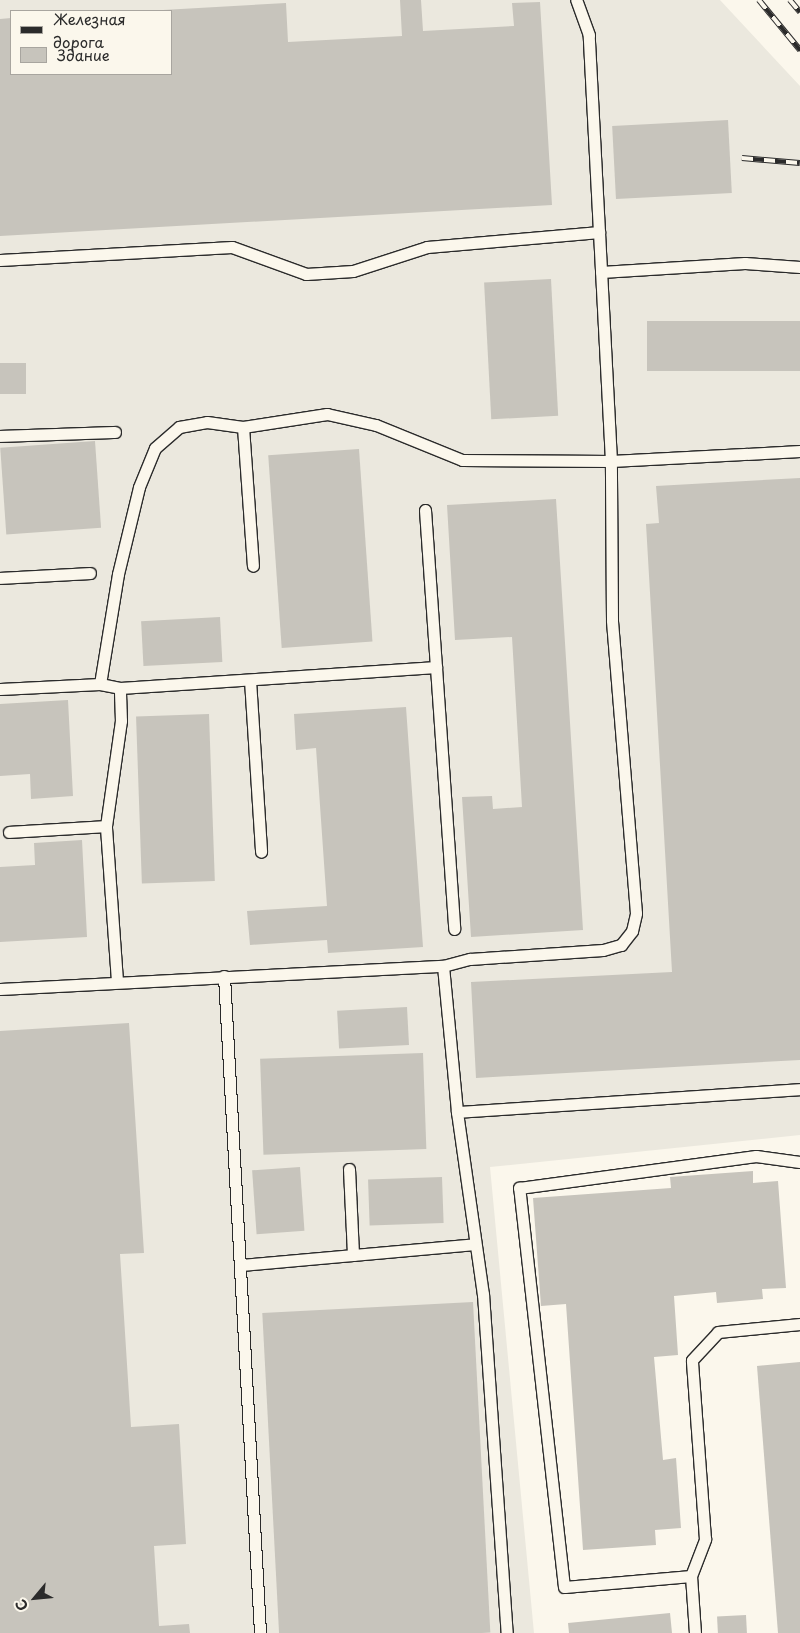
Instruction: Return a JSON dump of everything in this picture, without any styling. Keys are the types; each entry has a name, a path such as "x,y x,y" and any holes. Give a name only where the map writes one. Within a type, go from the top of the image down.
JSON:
{"lane":[{"path":"0,989 117,981 443,966 470,958 603,950 621,945 632,931 636,913 612,620 611,461 589,35 576,0"},
{"path":"0,260 232,247 306,274 353,271 427,247 599,232"},
{"path":"601,272 745,263 800,267"},
{"path":"100,684 118,574 139,487 155,448 179,427 207,422 243,427 327,414 376,425 462,460 611,461 800,450"},
{"path":"243,427 253,566"},
{"path":"0,436 115,432"},
{"path":"425,510 454,929"},
{"path":"0,578 90,572"},
{"path":"0,689 100,684 120,688 436,667"},
{"path":"250,680 261,852"},
{"path":"117,981 106,826 121,721 120,688"},
{"path":"9,832 106,826"},
{"path":"443,966 457,1112 483,1294 507,1633"},
{"path":"224,976 260,1633"},
{"path":"457,1112 800,1089"},
{"path":"691,1576 564,1587 519,1188 756,1156 800,1162"},
{"path":"349,1169 353,1255"},
{"path":"241,1265 475,1244"},
{"path":"695,1633 691,1576 705,1539 692,1360 718,1332 800,1324"}],"path":[{"path":"759,0 800,50"}],"shaded area":[{"path":"0,0 720,0 800,86 800,1135 490,1167 534,1633 0,1633"}],"building":[{"path":"400,0 421,0 423,31 514,26 512,3 540,2 552,205 0,236 0,19 10,18 10,75 172,75 172,10 163,10 286,3 288,42 402,36"},
{"path":"728,120 732,193 616,199 612,126"},
{"path":"551,279 558,416 491,419 484,283"},
{"path":"647,321 800,321 800,371 647,371"},
{"path":"0,363 26,363 26,394 0,394"},
{"path":"95,441 101,528 6,534 0,448"},
{"path":"359,449 372,642 282,648 268,455"},
{"path":"800,478 800,1060 476,1078 471,982 672,972 646,524 659,523 656,486"},
{"path":"556,499 583,930 471,937 462,797 492,796 493,809 522,807 512,637 455,640 447,505"},
{"path":"220,617 222,662 143,666 141,621"},
{"path":"68,700 73,796 31,799 30,774 0,776 0,704"},
{"path":"406,707 423,947 328,953 327,940 250,945 247,911 327,906 316,748 296,750 294,714"},
{"path":"209,714 215,881 142,883 136,717"},
{"path":"82,840 87,937 0,942 0,867 35,865 34,843"},
{"path":"407,1007 409,1045 339,1049 337,1011"},
{"path":"129,1023 144,1253 120,1254 131,1427 179,1424 186,1544 154,1546 159,1626 189,1624 190,1633 0,1633 0,1031"},
{"path":"423,1053 426,1149 263,1155 260,1059"},
{"path":"300,1167 304,1231 257,1234 252,1170"},
{"path":"753,1171 753,1183 778,1181 786,1288 762,1289 763,1299 717,1303 716,1292 674,1296 678,1355 654,1357 663,1460 676,1458 681,1528 655,1530 656,1545 583,1550 566,1304 541,1306 533,1198 671,1188 670,1177"},
{"path":"442,1177 444,1223 370,1226 368,1180"},
{"path":"473,1302 490,1633 279,1633 262,1313"},
{"path":"800,1362 800,1633 778,1633 757,1366"},
{"path":"670,1613 672,1633 569,1633 568,1623"},
{"path":"746,1615 747,1633 718,1633 717,1617"}],"railway":[{"path":"759,0 800,50"},
{"path":"790,0 800,12"},
{"path":"742,158 800,163"}]}
